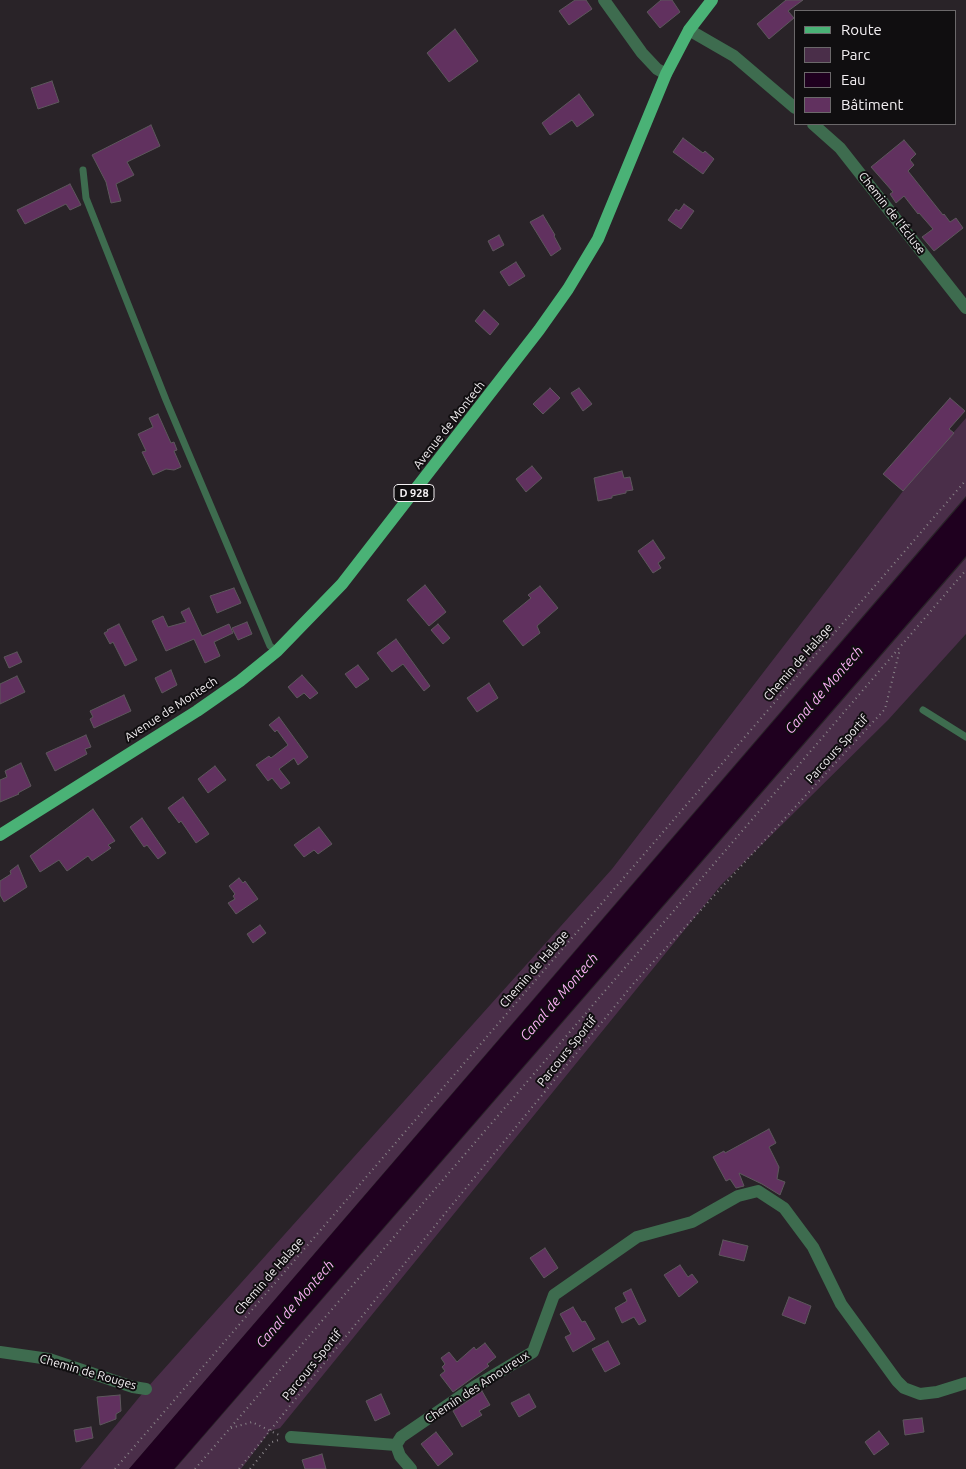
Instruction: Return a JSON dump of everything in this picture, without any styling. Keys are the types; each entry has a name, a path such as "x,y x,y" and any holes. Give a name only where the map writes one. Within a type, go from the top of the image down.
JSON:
{"main road":[{"name":"D 928","path":"689,30 712,0"},
{"name":"Avenue de Montech","path":"0,835 197,711 240,681 276,651 342,584 540,330 568,289 598,239 666,74 689,30"}],"street":[{"path":"604,0 642,53 657,69 666,74"},
{"path":"689,30 734,56 794,107"},
{"name":"Chemin de l'Écluse","path":"814,125 840,148 966,308"},
{"name":"Chemin des Amoureux","path":"396,1445 400,1437 474,1387 533,1352 554,1295 637,1237 692,1222 738,1196 758,1192 784,1208 813,1247 841,1304 904,1388 920,1394 937,1392 966,1383"},
{"name":"Chemin de Rouges","path":"0,1352 49,1359 132,1387 146,1388"},
{"path":"286,1437 396,1445 400,1456 411,1469"}],"lane":[{"path":"83,170 86,198 166,400 270,646 276,651"},
{"path":"922,710 966,737"}],"path":[{"name":"Chemin de Halage","path":"115,1469 966,480"},
{"path":"195,1469 966,570"},
{"name":"Parcours Sportif","path":"239,1469 634,983 885,709 901,646"},
{"path":"229,1429 252,1422 286,1437"},
{"path":"250,1469 272,1442 286,1437"}],"green space":[{"path":"966,418 966,496 129,1469 80,1469 146,1389 612,869 903,491"},
{"path":"966,558 966,634 888,720 721,885 280,1428 270,1431 241,1469 175,1469"}],"water":[{"name":"Canal de Montech","path":"966,498 966,556 174,1469 129,1469"}],"building":[{"path":"575,0 586,0 592,9 569,25 559,11"},
{"path":"661,0 672,0 680,12 660,28 647,12"},
{"path":"786,0 803,0 788,11 794,18 769,39 757,24"},
{"path":"455,29 478,61 449,82 427,53"},
{"path":"52,81 59,102 38,109 31,88"},
{"path":"579,94 594,115 577,127 572,120 550,135 542,123"},
{"path":"151,125 160,146 127,162 134,175 116,184 121,201 111,203 106,182 92,155"},
{"path":"683,138 703,153 705,151 714,159 703,174 673,152"},
{"path":"904,140 916,154 910,160 914,165 908,171 943,215 950,222 956,218 963,228 934,251 922,237 933,229 904,196 896,203 890,194 893,192 871,167"},
{"path":"70,184 81,205 70,210 66,204 25,224 17,210"},
{"path":"684,204 694,211 681,229 668,220 676,209 679,211"},
{"path":"543,215 561,249 551,256 530,222"},
{"path":"499,235 504,245 493,251 488,241"},
{"path":"516,262 525,276 509,286 500,272"},
{"path":"484,310 499,324 490,335 475,321"},
{"path":"550,388 560,398 543,414 533,404"},
{"path":"579,388 592,404 583,411 571,393"},
{"path":"950,398 965,411 949,429 954,433 903,491 883,474"},
{"path":"158,414 171,443 174,442 177,450 174,451 181,467 174,470 166,469 153,475 142,452 146,451 138,434 153,427 149,418"},
{"path":"532,466 542,478 526,492 516,479"},
{"path":"622,471 624,478 630,477 633,490 598,501 594,478"},
{"path":"653,540 665,558 658,563 661,568 653,573 638,551"},
{"path":"425,585 446,612 429,626 407,600"},
{"path":"540,586 558,608 537,626 540,633 523,646 503,621 531,598 528,595"},
{"path":"234,588 241,603 217,613 210,596"},
{"path":"189,608 202,636 229,624 233,633 214,642 220,656 205,663 194,639 166,651 152,621 163,616 168,627 186,622 181,612"},
{"path":"247,622 252,634 238,640 232,628"},
{"path":"119,624 137,660 125,666 113,642 110,644 104,633"},
{"path":"438,624 450,638 443,644 431,630"},
{"path":"396,639 430,686 424,691 403,664 392,672 377,653"},
{"path":"17,652 22,662 9,668 4,657"},
{"path":"358,665 369,679 356,688 345,674"},
{"path":"171,670 177,685 162,693 155,678"},
{"path":"302,675 318,693 310,699 304,693 297,698 288,687"},
{"path":"17,676 25,692 0,704 0,684"},
{"path":"489,683 498,698 477,712 467,698"},
{"path":"124,695 131,711 94,728 90,719 93,717 90,711"},
{"path":"279,717 308,757 298,765 294,758 279,769 290,783 281,789 272,778 268,781 256,765 269,756 271,758 288,745 277,730 275,732 269,725"},
{"path":"86,735 91,747 85,749 87,754 55,771 46,753"},
{"path":"21,763 31,786 19,794 0,802 0,780 7,777 5,771"},
{"path":"215,766 226,780 208,793 198,779"},
{"path":"183,797 209,834 196,843 181,821 179,823 168,808"},
{"path":"93,809 115,841 108,845 111,848 92,861 88,856 67,871 59,860 40,872 30,856"},
{"path":"142,818 166,853 158,859 147,845 144,847 130,827"},
{"path":"319,827 332,844 318,854 314,850 304,857 294,845"},
{"path":"18,865 27,887 4,902 0,895 0,881 11,874 10,871"},
{"path":"239,878 243,883 245,881 258,899 236,914 228,903 235,899 233,896 235,894 229,886"},
{"path":"260,925 266,933 253,943 247,934"},
{"path":"769,1129 776,1143 769,1147 779,1167 777,1179 785,1182 780,1195 739,1173 744,1186 736,1188 730,1179 726,1181 713,1157 724,1151 725,1153"},
{"path":"723,1240 748,1246 744,1261 719,1255"},
{"path":"545,1248 558,1268 544,1278 530,1258"},
{"path":"680,1265 688,1277 692,1274 698,1282 679,1297 664,1275"},
{"path":"631,1289 646,1321 639,1325 634,1317 622,1323 615,1308 627,1301 623,1293"},
{"path":"789,1297 811,1306 805,1324 782,1315"},
{"path":"573,1307 582,1322 585,1321 595,1339 573,1352 565,1337 571,1334 560,1314"},
{"path":"608,1341 620,1364 605,1372 592,1349"},
{"path":"485,1343 496,1357 487,1364 489,1366 453,1392 440,1375 445,1371 442,1367 445,1364 441,1358 449,1352 457,1362 474,1347 476,1350"},
{"path":"482,1391 490,1405 479,1411 482,1415 462,1427 453,1411"},
{"path":"381,1394 390,1414 375,1421 366,1401"},
{"path":"529,1394 536,1407 519,1417 511,1403"},
{"path":"120,1395 121,1411 116,1414 116,1419 100,1425 97,1397"},
{"path":"922,1418 924,1432 905,1435 903,1420"},
{"path":"91,1427 93,1438 76,1442 74,1430"},
{"path":"879,1431 889,1444 874,1455 865,1442"},
{"path":"436,1432 453,1454 438,1466 421,1444"},
{"path":"322,1454 326,1469 305,1469 302,1460"}]}
